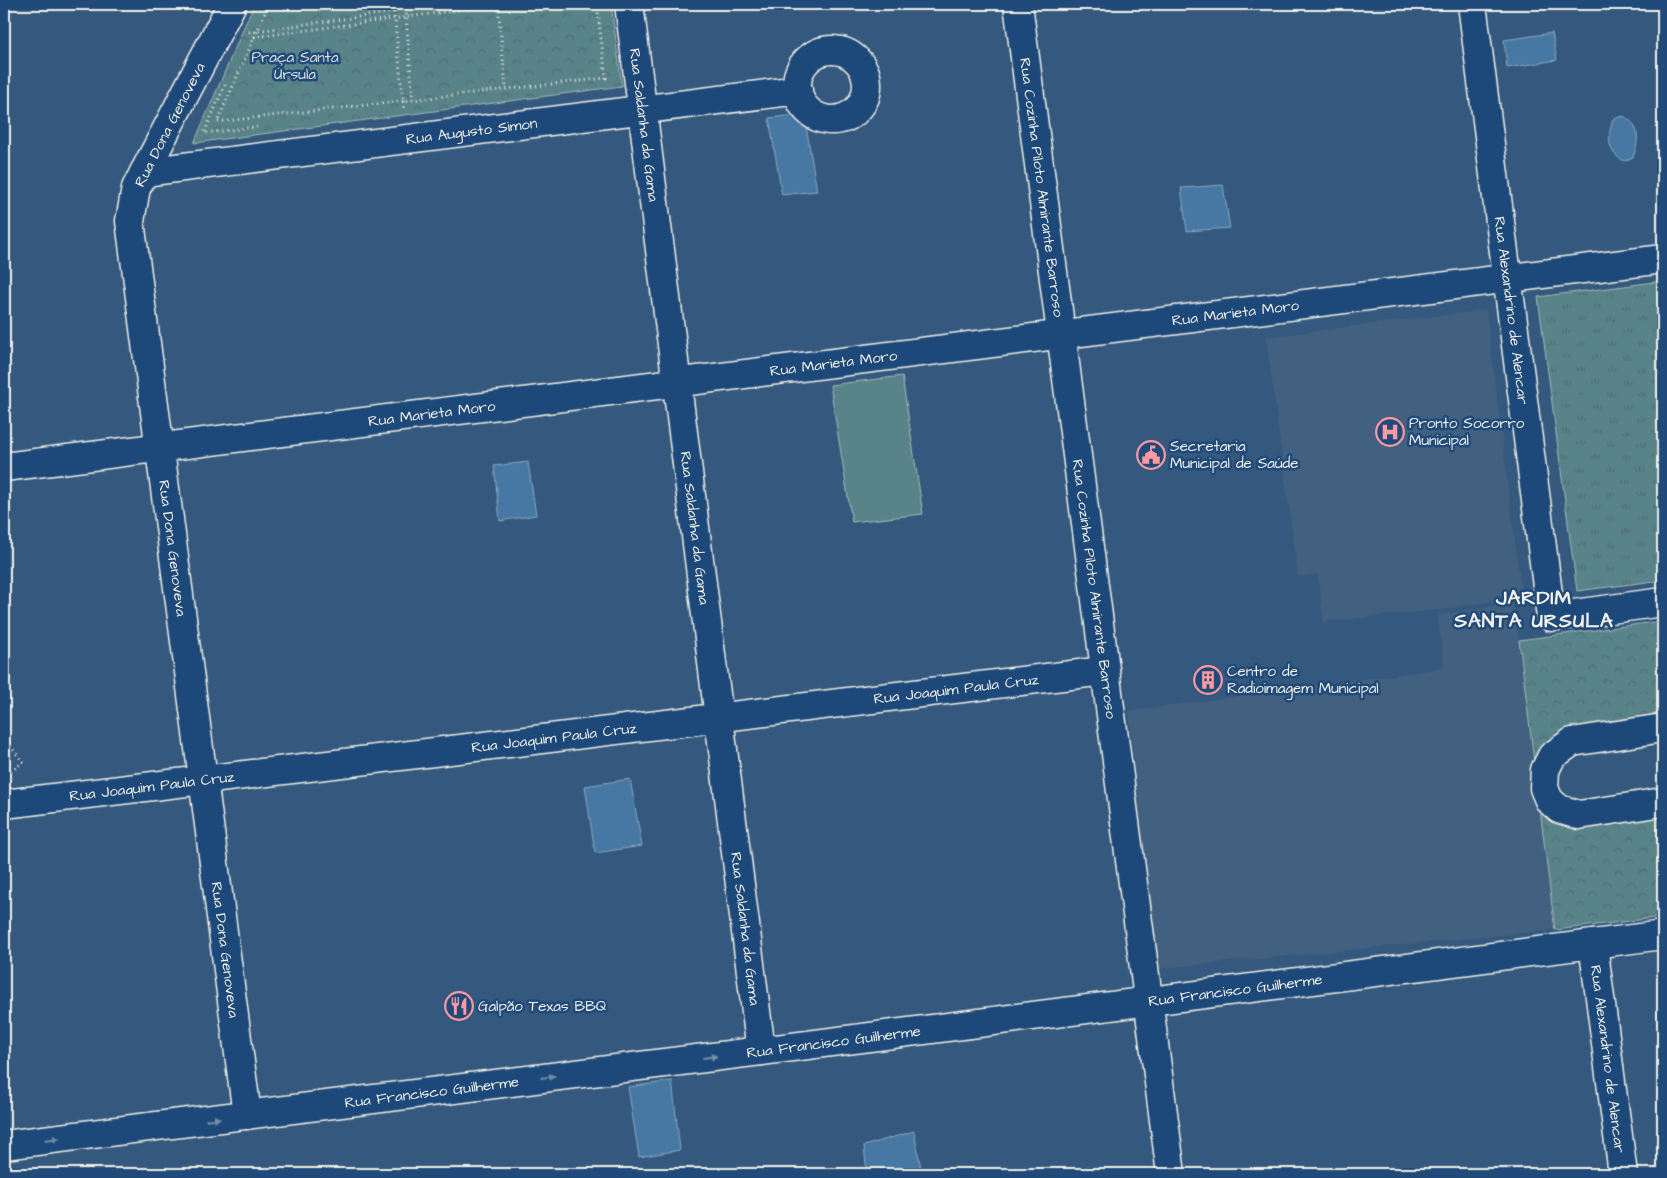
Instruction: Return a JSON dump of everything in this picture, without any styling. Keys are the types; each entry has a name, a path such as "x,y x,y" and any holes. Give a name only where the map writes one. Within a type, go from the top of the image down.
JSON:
{"street":[{"name":"Rua Dona Genoveva","path":"232,4 136,188 130,221 247,1115"},
{"name":"Rua Saldanha da Gama","path":"629,4 761,1051"},
{"name":"Rua Cozinha Piloto Almirante Barroso","path":"1018,4 1171,1174"},
{"name":"Rua Alexandrino de Alencar","path":"1472,4 1551,617 1663,602"},
{"name":"Rua Augusto Simon","path":"144,172 798,90"},
{"name":"Rua Marieta Moro","path":"4,467 1663,259"},
{"name":"Rua Joaquim Paula Cruz","path":"4,804 1104,671"},
{"path":"1663,728 1572,742 1552,756 1545,770 1544,788 1549,800 1559,809 1579,815 1663,802"},
{"name":"Rua Francisco Guilherme","path":"4,1145 761,1051 1663,935"},
{"name":"Rua Alexandrino de Alencar","path":"1593,944 1623,1174"}],"path":[{"path":"268,4 217,122 606,78 597,4"},
{"path":"393,4 404,109"},
{"path":"405,4 413,99"},
{"path":"254,37 498,5 506,88"},
{"path":"251,25 248,32 394,12"},
{"path":"228,78 204,133 261,126"},
{"path":"395,110 410,108"},
{"path":"4,738 23,762 4,778"}],"shaded area":[{"path":"1552,33 1557,60 1507,68 1504,40"},
{"path":"804,114 817,191 782,195 769,118"},
{"path":"1623,116 1633,123 1637,133 1637,145 1633,157 1625,161 1615,154 1609,138 1613,119"},
{"path":"1223,185 1230,228 1187,231 1181,188"},
{"name":"Pronto Socorro Municipal","path":"1486,310 1522,596 1447,609 1323,622 1318,574 1298,577 1266,337"},
{"path":"528,462 536,515 500,521 494,466"},
{"path":"1513,603 1555,930 1154,969 1129,711 1444,668 1438,615"},
{"path":"630,779 642,846 595,853 585,786"},
{"path":"672,1081 680,1150 639,1157 628,1087"},
{"path":"914,1131 922,1174 867,1174 864,1146"}],"green space":[{"name":"Praça Santa Úrsula","path":"254,4 611,4 622,86 194,143"},
{"path":"1663,281 1663,580 1577,591 1538,297"},
{"path":"902,376 923,514 852,522 830,385"},
{"path":"1663,621 1663,728 1552,756 1559,809 1663,802 1663,917 1555,930 1519,640"}],"place":[{"name":"Pronto Socorro Municipal","path":"1390,432"},
{"name":"Secretaria Municipal de Saúde","path":"1151,455"},
{"name":"Centro de Radioimagem Municipal","path":"1208,680"},
{"name":"Galpão Texas BBQ","path":"459,1006"}],"district":[{"name":"JARDIM SANTA URSULA","path":"1534,610"}]}
